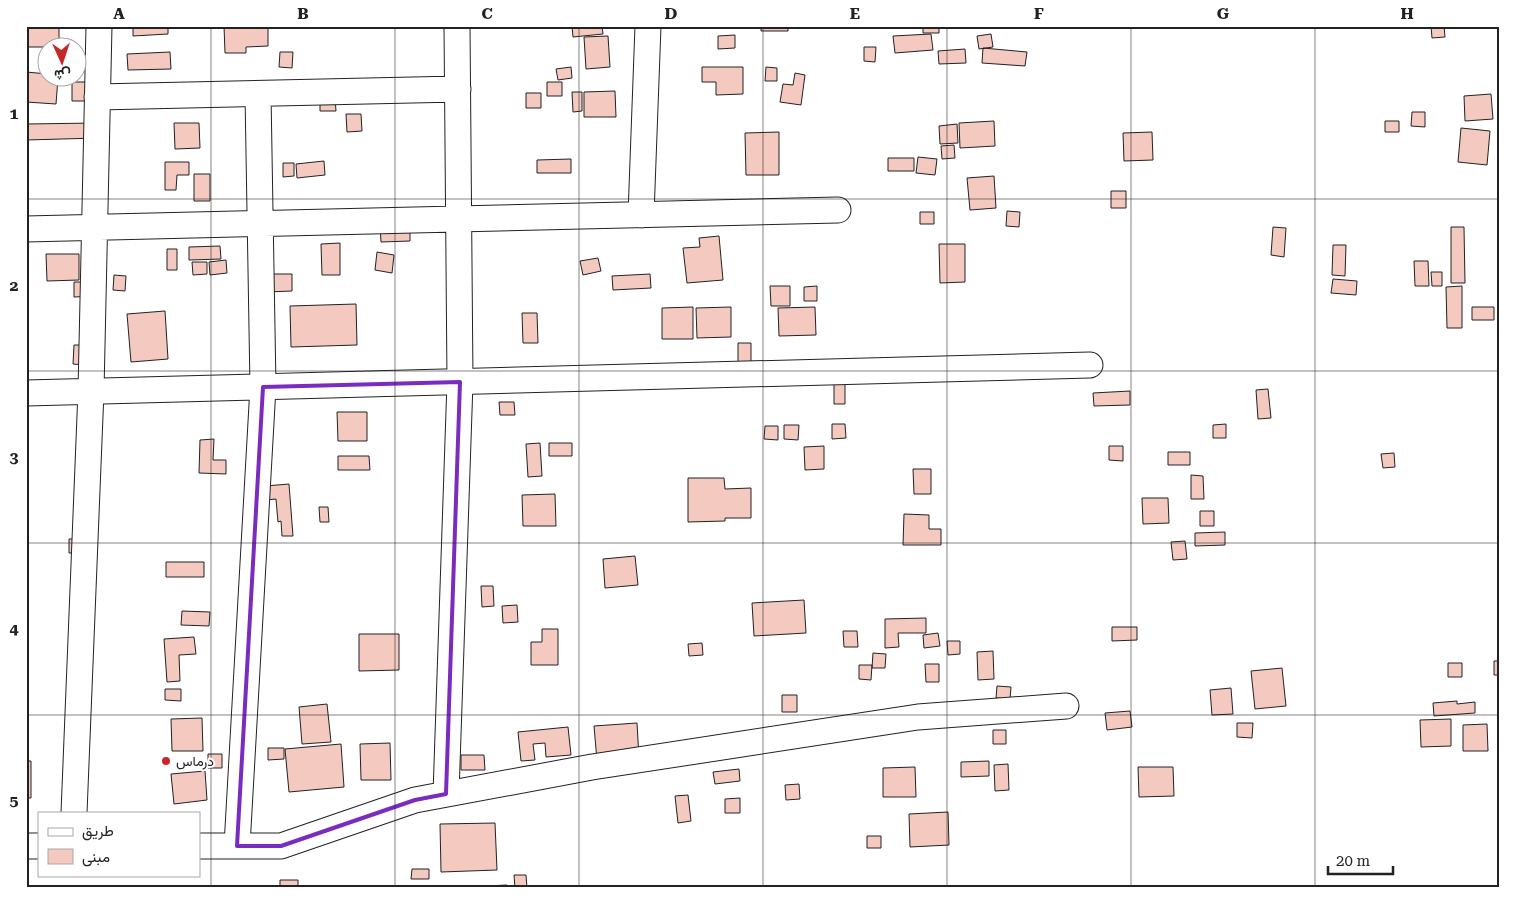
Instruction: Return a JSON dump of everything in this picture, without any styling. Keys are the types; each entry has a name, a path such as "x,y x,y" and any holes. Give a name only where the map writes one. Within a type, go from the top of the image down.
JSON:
{"street":[{"path":"74,812 91,391 99,26"},
{"path":"446,794 460,382 457,26"},
{"path":"641,215 648,26"},
{"path":"97,97 458,89"},
{"path":"237,846 263,387 258,94"},
{"path":"26,229 838,210"},
{"path":"26,393 1090,365"},
{"path":"200,846 281,846 415,800 592,767 918,717 1066,706"}],"highlighted area":[{"path":"460,382 446,794 415,800 281,846 237,846 263,387"}],"building":[{"path":"26,26 59,26 59,38 38,38 38,47 26,47"},
{"path":"133,26 168,26 168,34 133,36"},
{"path":"224,26 268,26 268,46 246,47 246,53 225,53"},
{"path":"572,26 602,26 603,34 573,37"},
{"path":"761,26 788,26 788,31 761,31"},
{"path":"923,26 939,26 939,33 923,33"},
{"path":"1431,26 1444,26 1445,37 1432,38"},
{"path":"931,34 933,50 895,53 893,36"},
{"path":"991,34 993,47 979,49 977,36"},
{"path":"735,35 735,48 718,49 718,36"},
{"path":"608,36 610,67 586,69 584,37"},
{"path":"864,47 876,47 875,62 864,61"},
{"path":"983,48 1027,52 1025,66 982,63"},
{"path":"965,49 966,63 939,64 938,51"},
{"path":"170,52 171,69 128,70 127,54"},
{"path":"280,52 293,52 292,68 279,67"},
{"path":"571,67 572,78 558,80 556,69"},
{"path":"702,67 743,67 743,94 716,95 716,82 702,82"},
{"path":"766,67 777,68 777,81 765,81"},
{"path":"26,72 38,73 38,88 57,88 56,104 26,102"},
{"path":"795,73 805,75 801,105 780,102 783,84 793,85"},
{"path":"547,82 562,82 562,96 547,96"},
{"path":"72,88 86,88 86,101 72,101"},
{"path":"615,91 616,117 584,117 584,92"},
{"path":"572,92 582,92 582,111 573,112"},
{"path":"526,93 541,93 541,108 526,108"},
{"path":"1491,94 1493,119 1465,121 1464,96"},
{"path":"335,98 336,111 320,111 320,99"},
{"path":"1412,112 1425,112 1425,127 1411,126"},
{"path":"346,114 361,114 362,131 347,132"},
{"path":"994,121 995,146 960,148 959,123"},
{"path":"1385,121 1399,121 1399,132 1385,132"},
{"path":"96,123 97,138 26,140 26,124"},
{"path":"174,123 199,123 200,148 175,149"},
{"path":"957,124 958,143 940,144 939,126"},
{"path":"1461,128 1490,131 1487,165 1458,162"},
{"path":"779,132 779,175 746,175 745,133"},
{"path":"1152,132 1153,160 1124,161 1123,133"},
{"path":"954,145 955,158 942,159 941,146"},
{"path":"918,157 937,159 935,175 916,173"},
{"path":"888,158 914,158 914,171 888,171"},
{"path":"571,159 571,173 537,173 537,160"},
{"path":"324,161 325,175 297,178 296,164"},
{"path":"165,162 189,162 189,175 177,175 176,190 165,190"},
{"path":"283,163 294,163 294,176 283,177"},
{"path":"194,174 210,174 210,201 194,201"},
{"path":"994,176 996,208 970,210 967,178"},
{"path":"1111,191 1126,191 1126,208 1111,208"},
{"path":"1007,211 1020,212 1019,227 1006,226"},
{"path":"920,212 934,212 934,224 920,224"},
{"path":"380,226 410,226 410,241 381,242"},
{"path":"1273,227 1286,228 1284,257 1271,255"},
{"path":"1451,227 1464,227 1465,283 1451,283"},
{"path":"719,236 723,280 687,283 683,248 700,247 699,238"},
{"path":"340,243 340,275 322,275 321,244"},
{"path":"939,244 965,244 965,282 940,283"},
{"path":"1333,245 1346,245 1345,276 1332,275"},
{"path":"220,246 221,259 189,260 189,247"},
{"path":"167,249 177,249 177,270 167,270"},
{"path":"377,252 394,255 392,273 375,270"},
{"path":"46,254 79,254 79,280 47,281"},
{"path":"598,258 601,271 583,275 580,261"},
{"path":"226,260 227,273 210,275 209,262"},
{"path":"1414,261 1428,261 1429,286 1415,286"},
{"path":"192,262 207,262 207,274 193,275"},
{"path":"1431,272 1442,272 1442,286 1432,286"},
{"path":"266,274 292,274 292,291 266,292"},
{"path":"650,274 651,288 613,290 612,276"},
{"path":"114,275 126,276 125,291 113,290"},
{"path":"1333,279 1357,281 1356,295 1331,293"},
{"path":"74,282 97,282 97,296 74,297"},
{"path":"770,286 790,286 790,306 771,306"},
{"path":"817,286 817,301 804,301 804,287"},
{"path":"1462,286 1462,328 1447,328 1446,287"},
{"path":"356,304 357,345 291,347 290,306"},
{"path":"693,307 693,339 662,339 662,308"},
{"path":"731,307 731,337 697,338 696,308"},
{"path":"815,307 816,335 779,336 778,308"},
{"path":"1472,307 1494,307 1494,320 1472,320"},
{"path":"165,311 168,359 131,362 127,314"},
{"path":"522,313 537,313 538,343 523,343"},
{"path":"738,343 751,343 751,362 738,363"},
{"path":"74,345 86,345 85,365 73,364"},
{"path":"845,380 845,404 834,404 834,381"},
{"path":"1268,389 1271,418 1258,419 1256,390"},
{"path":"1130,391 1130,405 1094,406 1093,393"},
{"path":"499,402 514,402 515,415 500,415"},
{"path":"337,412 367,412 367,441 338,441"},
{"path":"832,424 845,424 846,438 832,439"},
{"path":"1226,424 1226,438 1213,438 1213,425"},
{"path":"784,425 799,425 798,440 784,439"},
{"path":"765,426 778,426 778,440 764,439"},
{"path":"214,439 213,460 226,460 226,474 199,473 200,440"},
{"path":"540,443 542,476 528,477 526,444"},
{"path":"549,443 572,443 572,456 549,456"},
{"path":"824,446 824,469 805,470 804,447"},
{"path":"1109,446 1123,446 1123,461 1109,460"},
{"path":"1168,452 1190,452 1190,465 1168,465"},
{"path":"1394,453 1395,467 1383,468 1381,454"},
{"path":"338,456 369,456 370,470 338,470"},
{"path":"913,469 931,469 931,494 914,494"},
{"path":"1191,475 1203,476 1204,499 1191,499"},
{"path":"688,478 724,478 725,489 751,488 751,518 725,518 725,521 688,522"},
{"path":"289,484 293,536 282,536 281,521 278,522 276,499 266,500 265,486"},
{"path":"555,494 556,526 523,526 522,495"},
{"path":"1142,498 1168,498 1169,523 1143,524"},
{"path":"319,507 328,507 329,522 320,522"},
{"path":"1200,511 1214,511 1214,526 1200,526"},
{"path":"904,514 929,515 929,529 941,529 941,545 903,545"},
{"path":"1225,532 1225,545 1195,546 1195,533"},
{"path":"69,539 80,539 81,553 69,553"},
{"path":"1185,541 1187,559 1173,560 1171,542"},
{"path":"635,556 638,585 605,588 603,559"},
{"path":"166,562 204,562 204,577 166,577"},
{"path":"481,586 493,586 494,606 482,607"},
{"path":"804,600 806,633 754,636 752,603"},
{"path":"517,605 518,622 503,623 502,606"},
{"path":"182,611 210,612 209,626 181,625"},
{"path":"926,618 926,633 898,633 899,647 885,648 885,619"},
{"path":"1112,627 1137,627 1137,640 1112,641"},
{"path":"542,629 558,629 558,665 531,665 531,642 542,642"},
{"path":"843,631 857,631 858,647 844,647"},
{"path":"938,633 940,646 924,648 923,635"},
{"path":"359,634 399,634 399,670 359,671"},
{"path":"194,637 196,654 179,655 180,681 167,682 164,639"},
{"path":"947,641 960,641 960,654 948,655"},
{"path":"702,643 703,655 689,656 688,644"},
{"path":"993,651 994,679 978,680 977,652"},
{"path":"873,653 886,654 885,668 872,668"},
{"path":"1494,661 1500,661 1500,675 1494,675"},
{"path":"1448,663 1462,663 1462,677 1448,677"},
{"path":"925,664 939,664 939,682 926,682"},
{"path":"859,665 872,665 871,680 859,679"},
{"path":"1282,668 1286,706 1255,709 1251,671"},
{"path":"997,686 1011,687 1010,699 996,698"},
{"path":"1231,688 1233,714 1212,715 1210,690"},
{"path":"165,689 181,689 181,701 165,700"},
{"path":"782,695 797,695 797,712 782,712"},
{"path":"1457,701 1457,704 1475,702 1475,713 1434,716 1433,703"},
{"path":"327,704 331,742 302,744 299,707"},
{"path":"1130,711 1132,727 1107,730 1105,713"},
{"path":"202,718 203,751 172,751 171,719"},
{"path":"1451,719 1451,746 1421,747 1420,720"},
{"path":"637,723 639,758 597,761 594,726"},
{"path":"1237,723 1253,723 1252,738 1237,737"},
{"path":"1487,724 1488,751 1463,751 1463,725"},
{"path":"568,727 571,755 546,757 545,743 533,744 535,760 521,761 518,732"},
{"path":"993,730 1006,730 1006,744 993,744"},
{"path":"390,743 391,780 361,780 360,744"},
{"path":"341,744 344,787 289,792 285,749"},
{"path":"268,748 284,748 284,759 268,760"},
{"path":"208,754 222,754 222,768 208,768"},
{"path":"461,755 484,755 485,770 461,770"},
{"path":"26,761 31,761 31,798 26,798"},
{"path":"989,761 989,776 961,777 961,762"},
{"path":"1008,764 1009,790 995,791 994,765"},
{"path":"915,767 916,797 883,797 883,768"},
{"path":"1138,767 1173,767 1174,796 1139,797"},
{"path":"739,769 740,781 715,784 713,772"},
{"path":"205,771 207,800 174,804 171,774"},
{"path":"799,784 800,799 786,800 785,785"},
{"path":"688,795 691,821 678,823 675,796"},
{"path":"740,798 740,813 725,813 725,799"},
{"path":"948,812 949,845 910,847 909,814"},
{"path":"495,823 497,870 441,872 440,824"},
{"path":"867,836 881,836 881,848 867,848"},
{"path":"412,869 429,869 429,879 411,879"},
{"path":"514,875 526,875 527,888 515,888"},
{"path":"280,880 298,880 298,888 280,888"},
{"path":"507,885 507,888 465,888 465,887"},
{"path":"1417,886 1417,888 1380,887"}],"place":[{"name":"درماس","path":"166,761"}]}
